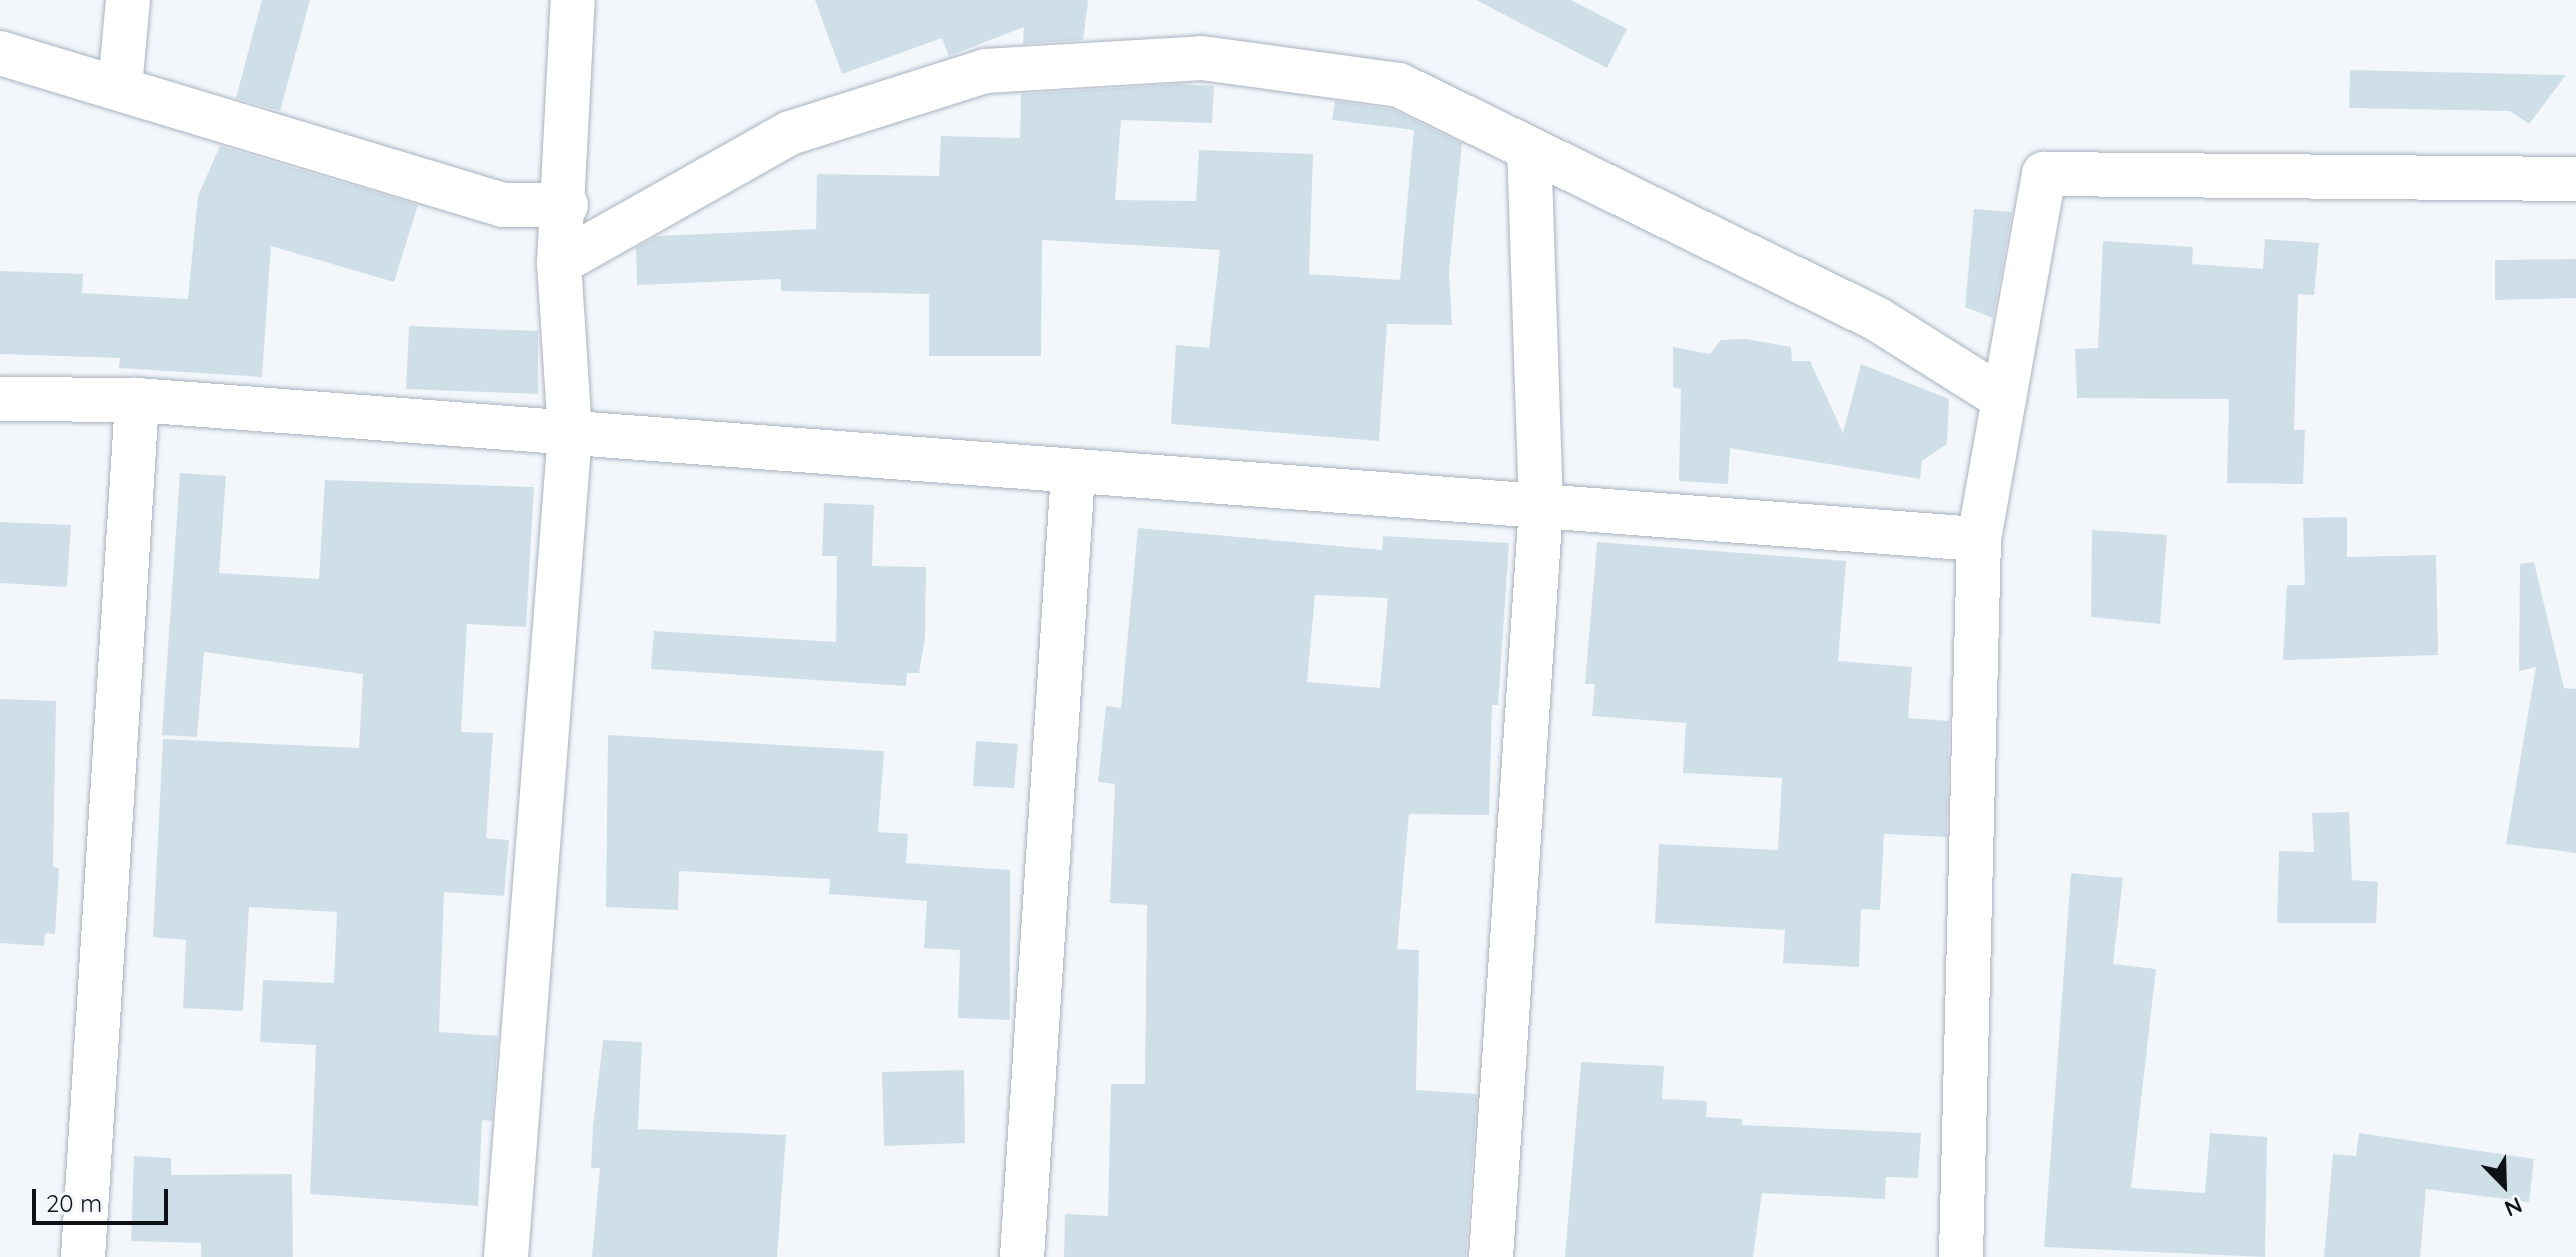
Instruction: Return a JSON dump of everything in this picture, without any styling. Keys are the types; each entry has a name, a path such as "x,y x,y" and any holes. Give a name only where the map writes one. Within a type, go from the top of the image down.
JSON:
{"street":[{"path":"120,86 128,0"},
{"path":"506,1257 570,433 559,263 566,205 573,0"},
{"path":"0,53 120,86 503,205 566,205"},
{"path":"559,263 790,133 985,71 1202,58 1399,85 1877,319 2004,399"},
{"path":"1491,1257 1541,507 1529,150"},
{"path":"1961,1257 1979,539 2044,174 2576,179"},
{"path":"0,399 137,400 1979,539"},
{"path":"83,1257 137,400"},
{"path":"1022,1257 1073,472"}],"building":[{"path":"262,0 310,0 280,111 236,98"},
{"path":"815,0 1088,1 1083,40 1023,44 1024,27 949,56 942,38 842,74"},
{"path":"1476,0 1571,0 1627,29 1607,68"},
{"path":"2350,70 2566,75 2529,124 2510,111 2349,108"},
{"path":"1178,84 1214,86 1212,123 1121,120 1115,200 1196,201 1199,150 1313,154 1309,274 1400,280 1414,130 1332,120 1335,101 1392,109 1462,143 1449,272 1452,325 1387,324 1379,441 1171,424 1176,345 1209,348 1220,250 1042,240 1041,356 929,356 929,294 781,291 781,279 637,285 636,248 658,236 816,229 817,174 939,176 941,136 1020,138 1021,94"},
{"path":"220,146 418,205 394,282 271,246 262,377 119,368 120,358 0,354 0,271 83,274 82,293 188,299 198,196"},
{"path":"1974,209 2012,212 1993,318 1965,307"},
{"path":"2265,239 2319,243 2314,295 2298,294 2294,430 2305,430 2303,484 2227,483 2229,399 2077,398 2075,349 2098,348 2103,241 2193,247 2192,264 2263,269"},
{"path":"2576,259 2576,298 2495,300 2495,260"},
{"path":"409,326 538,331 538,394 406,389"},
{"path":"1745,339 1791,347 1792,361 1810,361 1843,433 1861,364 1949,399 1947,444 1922,461 1920,479 1730,448 1728,484 1679,481 1681,389 1673,387 1673,347 1710,354 1721,340"},
{"path":"180,473 226,476 219,573 319,579 325,480 534,487 526,627 467,624 461,732 493,733 486,838 509,840 504,896 444,892 439,1032 498,1036 492,1121 482,1120 478,1206 310,1194 316,1045 260,1042 263,980 334,983 337,912 249,907 243,1011 183,1008 186,940 153,937 163,739 359,748 363,674 204,652 197,737 162,735"},
{"path":"824,503 874,505 872,566 926,567 925,638 919,673 907,673 906,686 651,669 654,631 836,642 837,556 822,556"},
{"path":"2347,517 2347,557 2436,555 2438,655 2283,660 2287,585 2305,585 2303,518"},
{"path":"0,522 71,525 67,587 0,583"},
{"path":"1138,528 1382,550 1383,536 1509,543 1498,705 1492,705 1489,815 1409,814 1397,949 1419,950 1416,1090 1477,1094 1466,1257 1064,1257 1065,1214 1108,1216 1111,1084 1145,1084 1147,905 1110,903 1115,784 1098,782 1106,706 1121,708","holes":["1315,595 1388,598 1380,688 1307,682"]},
{"path":"2092,530 2167,535 2160,624 2091,617"},
{"path":"1597,542 1846,561 1838,661 1912,667 1908,718 1949,721 1947,837 1884,834 1880,910 1861,909 1859,967 1783,963 1785,930 1655,923 1659,844 1778,850 1782,778 1683,773 1686,723 1592,716 1595,684 1585,684"},
{"path":"2534,562 2564,688 2576,689 2576,853 2506,844 2536,667 2519,671 2520,564"},
{"path":"0,699 56,701 53,867 59,868 55,934 45,933 44,946 0,943"},
{"path":"608,735 884,751 878,832 908,834 906,863 1010,870 1010,1020 958,1018 960,950 924,948 927,901 829,894 830,879 679,871 678,910 606,907"},
{"path":"976,741 1018,744 1014,788 973,786"},
{"path":"2349,812 2352,880 2378,882 2376,923 2277,923 2279,851 2314,852 2312,813"},
{"path":"2071,873 2123,878 2113,964 2156,969 2131,1188 2205,1193 2210,1133 2267,1137 2265,1257 2044,1247"},
{"path":"603,1040 642,1042 638,1129 786,1135 777,1257 592,1257 600,1168 591,1168 593,1127"},
{"path":"1581,1062 1664,1066 1662,1099 1707,1101 1706,1117 1742,1119 1742,1125 1921,1133 1918,1178 1886,1177 1885,1199 1762,1193 1753,1257 1565,1257"},
{"path":"964,1070 965,1143 884,1146 882,1072"},
{"path":"2359,1133 2534,1159 2529,1202 2426,1189 2420,1257 2324,1257 2333,1154 2356,1156"},
{"path":"134,1156 171,1158 171,1175 292,1174 293,1257 201,1257 201,1243 131,1241"}]}
